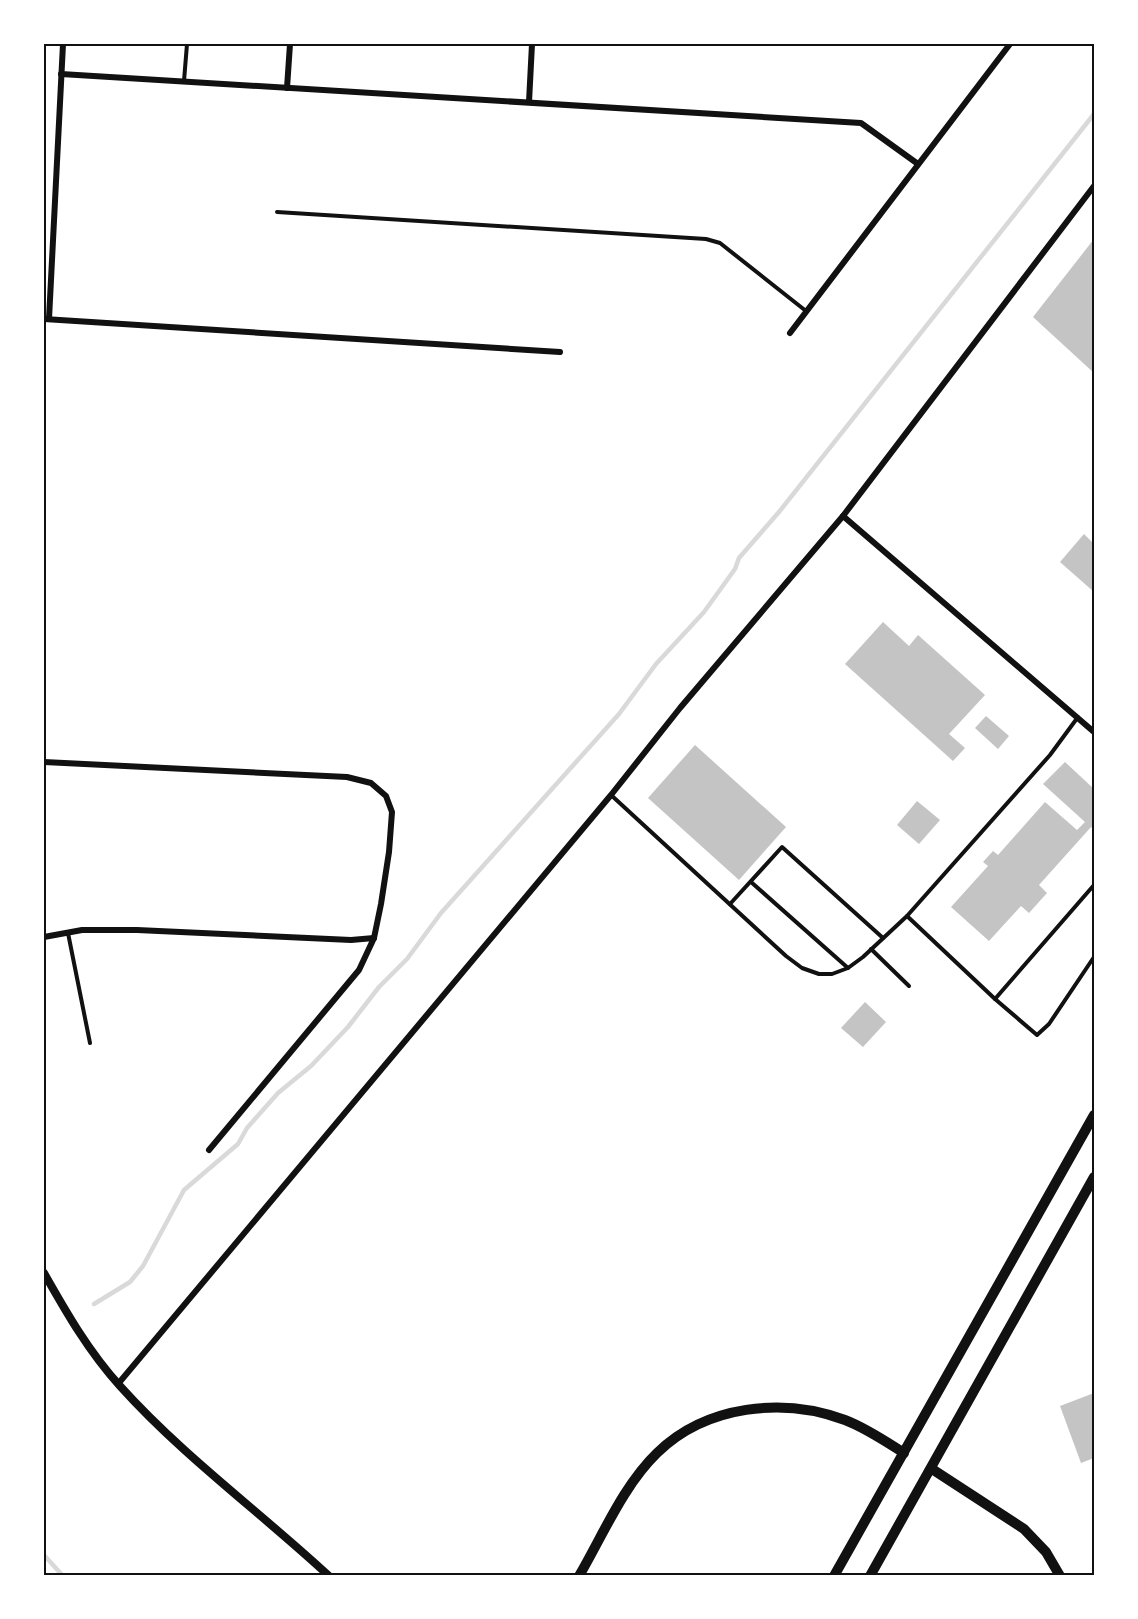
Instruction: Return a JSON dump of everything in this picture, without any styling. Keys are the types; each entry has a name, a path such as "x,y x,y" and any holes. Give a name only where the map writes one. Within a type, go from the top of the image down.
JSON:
{"main road":[{"path":"834,1575 1095,1115"},
{"path":"870,1575 1095,1178"},
{"path":"579,1575 638,1475 658,1452 685,1431 716,1416 749,1408 784,1408 818,1412 846,1420 876,1434 904,1453"},
{"path":"932,1469 1024,1529 1046,1552 1060,1575"}],"street":[{"path":"63,44 46,319 560,352"},
{"path":"288,88 290,44"},
{"path":"529,102 532,44"},
{"path":"790,333 1010,44"},
{"path":"62,74 861,123 918,164"},
{"path":"118,1384 611,795 680,708 843,516 1095,186"},
{"path":"843,516 1095,732"},
{"path":"44,762 347,777 371,783 386,796 392,812 389,852 374,938 359,970 209,1150"},
{"path":"44,937 82,930 137,930 351,940 374,938"},
{"path":"44,1273 70,1319 118,1384 173,1441 329,1575"}],"lane":[{"path":"184,81 187,44"},
{"path":"277,212 706,239 720,243 806,311"},
{"path":"611,795 786,956 802,968 832,974 848,968 907,915 1050,755 1078,717"},
{"path":"730,904 782,847 883,938"},
{"path":"751,882 848,968"},
{"path":"995,999 1095,885"},
{"path":"907,915 995,999 1037,1035 1049,1024 1095,957"},
{"path":"68,933 90,1043"},
{"path":"871,949 909,986"}],"building":[{"path":"1094,239 1094,373 1033,317"},
{"path":"1084,534 1094,544 1094,592 1060,562"},
{"path":"883,622 909,646 918,635 985,695 949,734 965,748 953,761 845,664"},
{"path":"986,716 1009,736 998,749 975,728"},
{"path":"695,745 786,827 739,880 648,798"},
{"path":"1065,762 1094,789 1094,830 1091,827 1039,885 1047,893 1029,913 1021,906 989,941 951,907 988,866 983,862 993,851 998,855 1045,802 1077,830 1085,822 1043,784"},
{"path":"917,801 940,820 919,844 897,825"},
{"path":"865,1002 886,1022 863,1047 841,1028"},
{"path":"1094,1393 1094,1458 1081,1463 1060,1406"}],"waterway":[{"path":"94,1304 130,1282 143,1266 184,1190 238,1144 247,1128 278,1093 311,1066 348,1027 379,987 407,959 441,913 619,714 656,664 704,612 735,569 739,558 779,512 1094,114"},
{"path":"44,1555 63,1576"}]}
